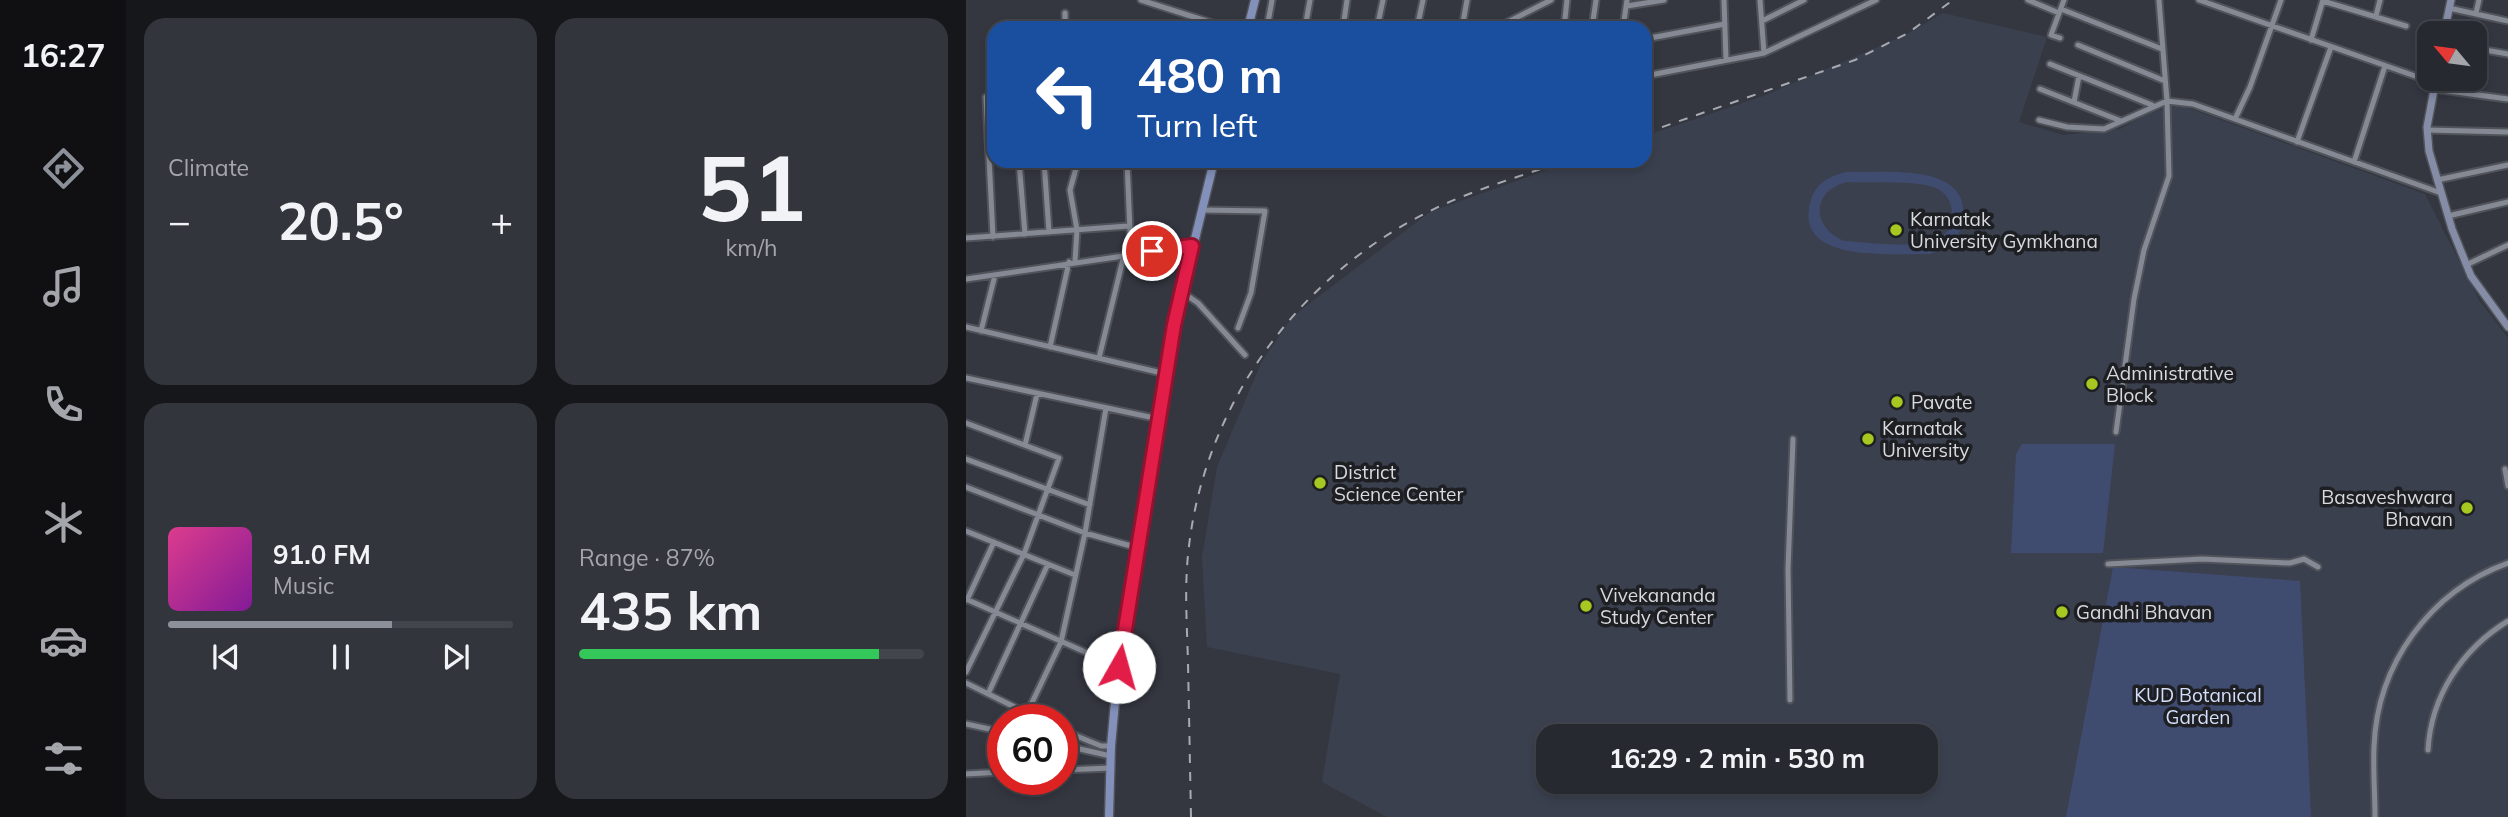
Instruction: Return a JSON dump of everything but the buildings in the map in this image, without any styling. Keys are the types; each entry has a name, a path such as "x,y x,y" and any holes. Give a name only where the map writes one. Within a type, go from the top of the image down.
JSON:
{"main road":[{"path":"1250,21 1255,0"},
{"path":"1109,817 1111,746 1119,667 1166,374 1192,246 1212,168"}],"street":[{"path":"1141,0 1206,21"},
{"path":"1268,21 1272,0"},
{"path":"1307,21 1310,0"},
{"path":"1344,21 1347,0"},
{"path":"1378,21 1383,0"},
{"path":"1418,21 1423,0"},
{"path":"1463,21 1467,0"},
{"path":"1510,21 1551,0"},
{"path":"1565,21 1567,0"},
{"path":"1593,21 1596,0"},
{"path":"1624,21 1627,3 1664,0"},
{"path":"1724,0 1726,60"},
{"path":"1760,0 1764,53"},
{"path":"1762,20 1804,0"},
{"path":"1652,75 1764,53 1876,0"},
{"path":"2028,0 2162,49"},
{"path":"2060,38 2051,35 2063,0"},
{"path":"2116,432 2141,262 2169,176 2159,0"},
{"path":"2199,0 2417,78"},
{"path":"2235,119 2281,0"},
{"path":"2311,40 2323,0 2406,26"},
{"path":"2376,16 2380,0"},
{"path":"2476,13 2479,0"},
{"path":"2450,4 2508,21"},
{"path":"1065,13 1065,21"},
{"path":"1652,38 1725,24"},
{"path":"2078,45 2165,80"},
{"path":"2297,142 2331,47"},
{"path":"2487,50 2508,54"},
{"path":"2050,64 2152,105"},
{"path":"2354,162 2385,66"},
{"path":"2074,102 2079,76"},
{"path":"2040,89 2121,121"},
{"path":"2434,91 2427,130 2429,151 2448,216 2466,265 2478,287 2508,327"},
{"path":"2467,91 2508,100"},
{"path":"986,97 987,117"},
{"path":"2039,120 2084,128 2104,128 2166,101 2193,104 2441,193"},
{"path":"2427,130 2508,132"},
{"path":"2437,180 2508,165"},
{"path":"990,168 993,237"},
{"path":"1020,168 1025,234"},
{"path":"1044,168 1049,232"},
{"path":"1050,347 1072,262 1077,230 1070,190 1076,168"},
{"path":"1098,358 1128,255 1126,168"},
{"path":"2448,216 2508,202"},
{"path":"1202,210 1265,211 1251,293 1238,328"},
{"path":"966,238 1128,226"},
{"path":"2466,265 2508,245"},
{"path":"966,279 1192,246"},
{"path":"981,331 995,275"},
{"path":"1182,292 1198,303 1245,355"},
{"path":"966,327 1166,374"},
{"path":"966,378 1159,419"},
{"path":"1025,445 1037,394"},
{"path":"1031,704 1061,642 1085,533 1106,408"},
{"path":"966,423 1059,458 1024,554 966,672"},
{"path":"1790,700 1788,569 1793,439"},
{"path":"966,459 1090,505"},
{"path":"2505,469 2508,486"},
{"path":"966,487 1085,533 1138,548"},
{"path":"966,532 1075,575"},
{"path":"994,542 967,601 1119,667"},
{"path":"2109,564 2202,559 2290,563 2304,559 2318,567"},
{"path":"2375,817 2374,746 2379,713 2393,668 2412,634 2440,602 2465,583 2508,563"},
{"path":"988,694 1048,564"},
{"path":"2428,750 2430,727 2449,680 2466,653 2484,635 2508,621"},
{"path":"966,683 1009,704"},
{"path":"966,724 987,729"},
{"path":"1078,737 1101,746 1111,746"},
{"path":"1078,749 1111,756"},
{"path":"1078,769 1111,768"},
{"path":"966,774 987,773"}],"shaded area":[{"name":"Karnatak University","path":"1943,13 2047,37 2019,122 2063,135 2120,129 2148,113 2180,105 2425,194 2479,300 2508,338 2508,817 1387,817 1322,782 1340,674 1207,647 1202,557 1217,467 1262,361 1293,316 1430,212 1553,168 1652,168 1652,134 1766,95 1903,36"}],"green space":[{"path":"1846,172 1902,172 1940,179 1954,188 1962,202 1963,221 1959,233 1947,246 1930,254 1871,254 1830,245 1816,236 1809,221 1811,200 1820,185 1829,178","holes":["1847,182 1915,183 1937,188 1950,203 1951,226 1942,236 1911,244 1844,241 1825,227 1820,210 1827,193"]},
{"path":"2022,444 2115,444 2103,553 2011,553 2016,454"},
{"name":"KUD Botanical Garden","path":"2113,567 2300,581 2311,817 2066,817"}],"railway":[{"path":"1652,131 1855,60 1908,33 1953,0"},
{"path":"1191,817 1186,604 1189,546 1199,493 1216,442 1238,394 1267,348 1301,307 1340,270 1383,238 1446,203 1543,168"}],"place":[{"name":"Karnatak University Gymkhana","path":"1896,230"},
{"name":"Administrative Block","path":"2092,384"},
{"name":"Pavate","path":"1897,402"},
{"name":"Karnatak University","path":"1868,439"},
{"name":"District Science Center","path":"1320,483"},
{"name":"Basaveshwara Bhavan","path":"2467,508"},
{"name":"Vivekananda Study Center","path":"1586,606"},
{"name":"Gandhi Bhavan","path":"2062,612"}],"route":[{"path":"1119,667 1174,325 1192,246 1152,251"}]}
